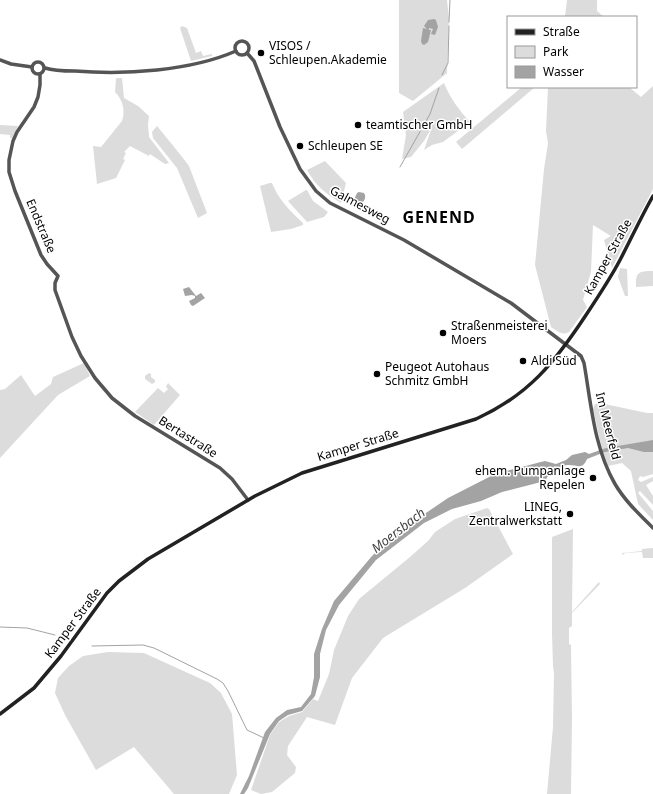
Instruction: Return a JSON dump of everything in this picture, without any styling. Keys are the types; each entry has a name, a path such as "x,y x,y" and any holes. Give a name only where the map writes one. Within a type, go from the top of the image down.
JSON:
{"main road":[{"name":"Kamper Straße","path":"0,714 34,688 61,656 107,594 119,581 148,559 248,500 277,484 302,473 454,426 482,416 510,401 531,384 567,345 616,268 653,196"}],"street":[{"path":"244,42 249,47 247,53 241,55 236,51 235,48 237,44 244,42"},
{"path":"45,68 90,72 144,71 195,64 236,51"},
{"name":"Galmesweg","path":"247,53 254,61 280,127 300,169 319,195 330,203 429,254 511,303 567,345"},
{"path":"0,60 11,64 32,67"},
{"path":"32,67 34,63 39,61 44,64 45,68"},
{"path":"32,67 33,72 37,74 43,72 45,68"},
{"name":"Endstraße","path":"40,74 39,90 36,102 13,140 9,160 9,172 15,191 41,255 58,276 55,290 72,337 88,368 112,398"},
{"name":"Im Meerfeld","path":"567,345 578,352 584,360 593,417 600,447 613,480 621,493 653,528"},
{"name":"Bertastraße","path":"112,398 135,416 220,468 232,479 248,500"}],"green space":[{"path":"399,0 447,0 449,19 447,73 413,101 399,93"},
{"path":"567,0 597,0 597,11 603,16 565,16"},
{"path":"182,26 187,28 196,53 201,51 203,56 212,54 212,56 191,61 180,28"},
{"path":"116,78 122,78 124,98 138,106 149,116 149,137 169,163 165,164 150,154 149,156 130,146 124,152 126,153 123,159 125,160 116,178 97,184 93,146 101,147 122,121 124,113 120,98 115,92"},
{"path":"444,83 455,104 470,122 443,142 432,145 424,150 432,127 424,141 411,157 402,159 406,135 403,112"},
{"path":"653,86 653,189 612,268 604,240 611,236 593,225 591,272 583,300 587,307 569,332 560,332 551,327 535,265 544,169 548,143 546,131 548,88 630,88 641,97"},
{"path":"521,88 534,88 462,149 456,142"},
{"path":"0,125 18,126 12,138 10,138 10,135 0,134"},
{"path":"157,126 189,166 207,213 198,218 177,168 153,138 152,132"},
{"path":"325,161 346,183 341,203 321,189 307,170"},
{"path":"272,183 285,204 303,223 303,225 291,229 271,232 260,186"},
{"path":"306,190 313,201 328,212 324,217 307,222 288,201"},
{"path":"620,268 627,269 628,296 625,296 618,277"},
{"path":"644,271 653,271 653,286 636,287 636,278 639,273"},
{"path":"84,363 90,376 58,395 0,458 0,390 5,389 21,375 35,396 51,384 53,377"},
{"path":"149,373 155,380 152,384 145,379 145,376"},
{"path":"168,383 180,395 154,425 135,412 158,388 164,393 168,389 166,387"},
{"path":"600,403 653,413 653,474 643,477 640,476 638,480 641,482 653,477 653,481 646,485 653,496 653,505 640,491 638,493 653,511 653,520 638,504 631,471 622,463 608,466 602,449 593,409 595,404"},
{"path":"487,508 489,509 513,554 465,588 383,638 352,678 335,725 307,717 288,746 287,755 296,767 295,773 272,792 261,794 251,790 270,735 279,722 289,716 302,712 313,699 318,701 329,674 334,650 348,616 359,599 410,557 428,541 435,532 455,519"},
{"path":"573,529 572,612 599,582 600,584 572,613 572,626 569,628 569,644 571,645 572,719 571,794 547,794 553,727 554,673 552,634 552,537"},
{"path":"653,548 653,558 643,558 642,552 625,553 623,555 622,553 642,551 642,549"},
{"path":"108,652 144,653 210,683 221,693 232,714 237,775 229,794 174,794 134,747 96,770 65,715 55,693 58,678 69,666 83,656"}],"water":[{"path":"428,20 436,20 438,27 435,35 431,34 433,29 429,28 429,30 431,30 428,42 424,45 421,41 423,28 427,29 424,26"},
{"path":"359,192 364,193 365,198 359,205 354,200"},
{"path":"189,287 196,296 201,293 205,298 193,306 189,301 195,298 195,296 185,296 183,289"},
{"name":"Moersbach","path":"653,440 653,452 644,452 628,448 605,452 587,459 581,466 567,465 551,471 545,481 502,492 481,501 452,509 424,523 376,560 339,605 326,630 320,654 320,677 315,696 302,711 288,715 279,721 270,734 248,788 244,794 240,794 249,776 265,732 276,718 287,710 301,707 311,694 314,677 314,654 322,629 334,601 372,556 398,532 448,498 495,474 545,461 556,464 566,460 572,455 585,452 589,454 606,448"}],"waterway":[{"path":"449,22 450,0"},
{"path":"442,75 448,63 449,26"},
{"path":"400,167 430,114 439,88"},
{"path":"0,627 27,628 55,635"},
{"path":"92,646 143,645 154,648 217,679 223,683 228,691 247,730 264,738"}],"place":[{"name":"VISOS / Schleupen.Akademie","path":"261,53"},
{"name":"teamtischer GmbH","path":"358,125"},
{"name":"Schleupen SE","path":"300,146"},
{"name":"Straßenmeisterei Moers","path":"443,333"},
{"name":"Aldi Süd","path":"523,361"},
{"name":"Peugeot Autohaus Schmitz GmbH","path":"377,374"},
{"name":"ehem. Pumpanlage Repelen","path":"593,478"},
{"name":"LINEG, Zentralwerkstatt","path":"570,514"}],"district":[{"name":"GENEND","path":"439,217"}]}
